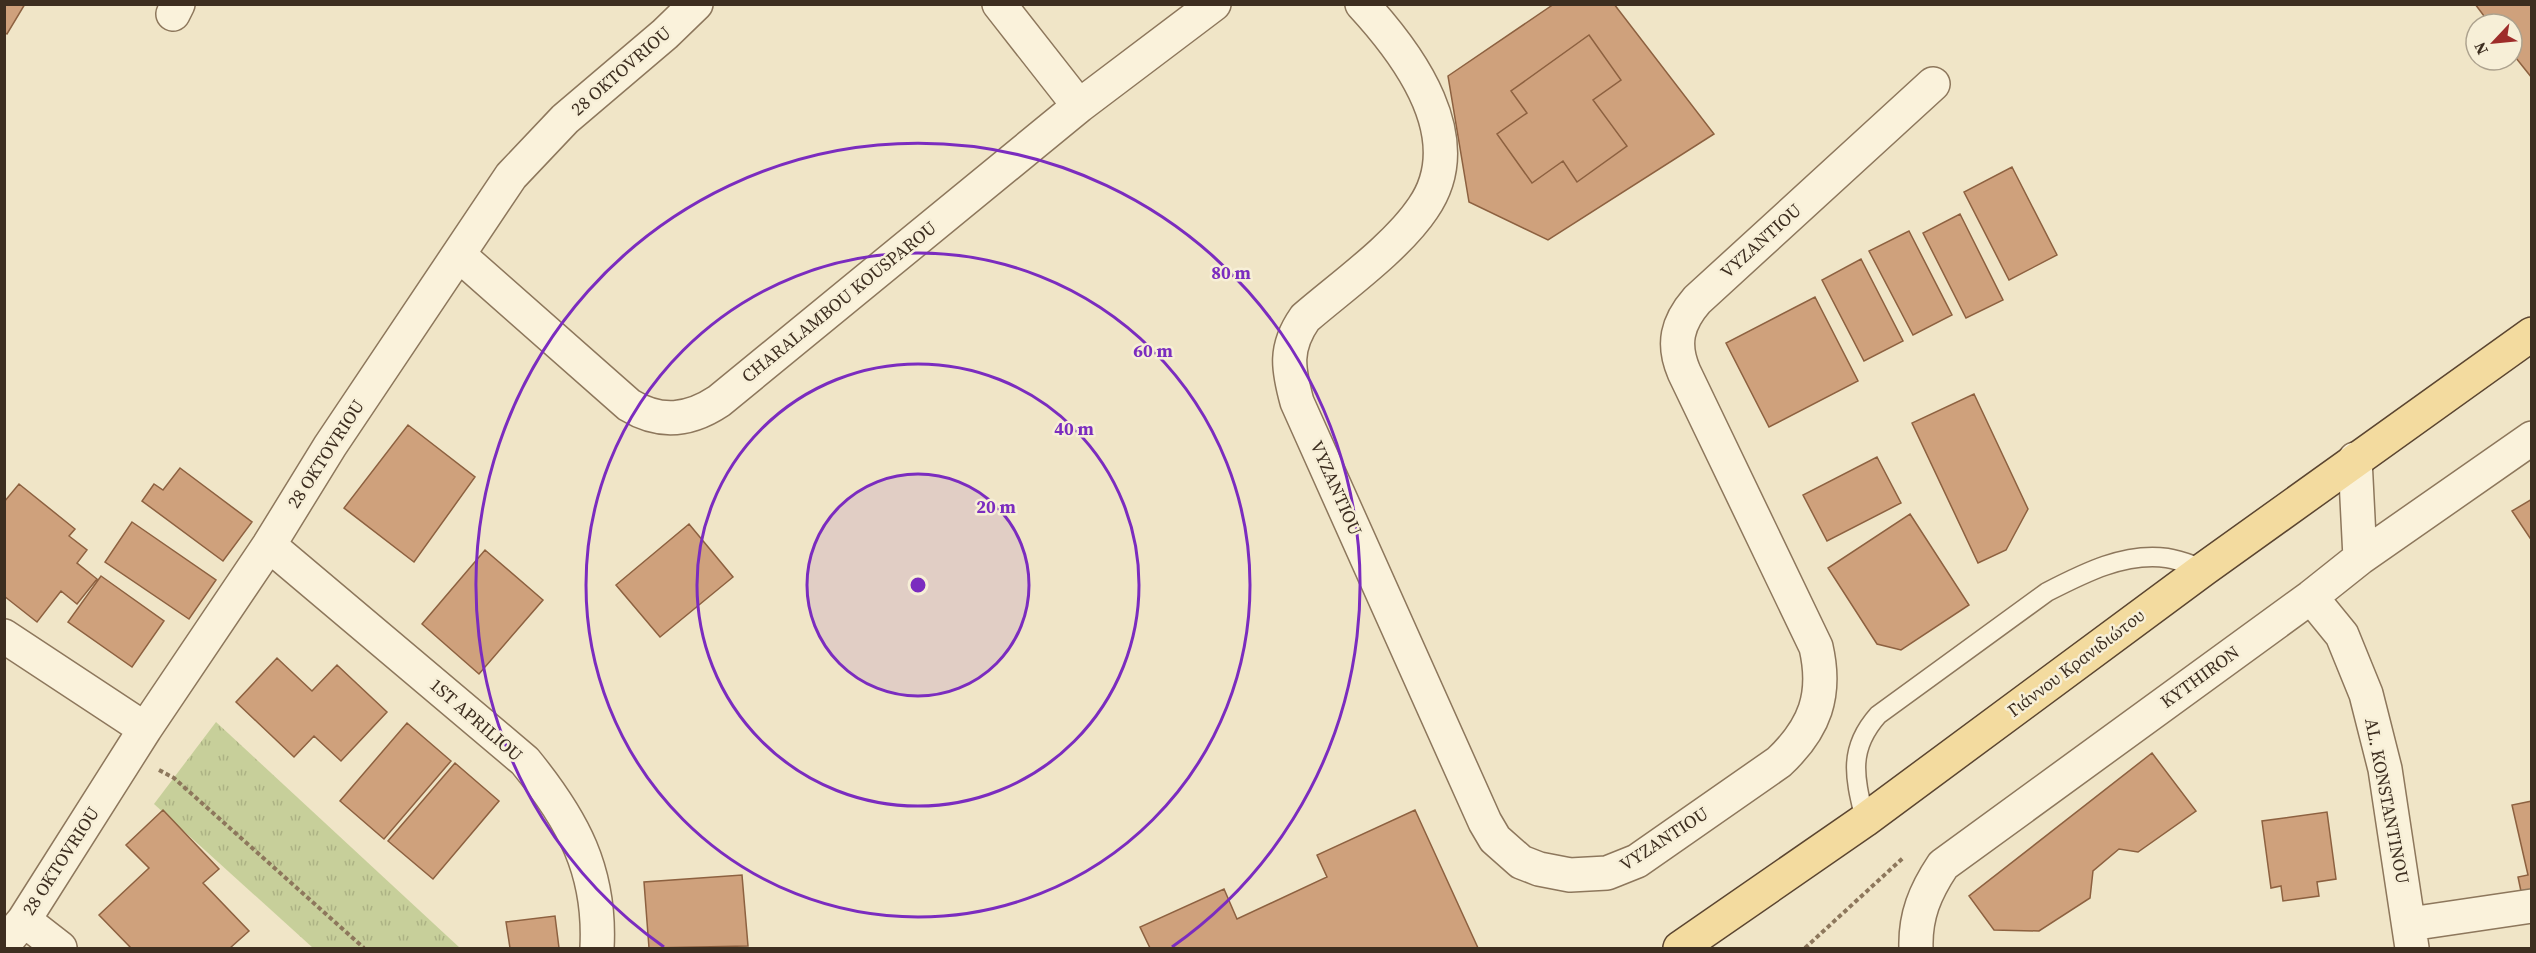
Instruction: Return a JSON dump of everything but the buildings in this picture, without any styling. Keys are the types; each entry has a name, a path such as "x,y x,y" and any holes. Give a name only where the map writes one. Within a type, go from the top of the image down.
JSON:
{"main road":[{"name":"Γιάννου Κρανιδιώτου","path":"1680,948 1865,820 2204,569 2532,333"}],"street":[{"name":"28 OKTOVRIOU","path":"14,932 138,741 270,545 325,455 506,184 565,118 665,34 696,4"},
{"path":"999,4 1079,106"},
{"name":"CHARALAMBOU KOUSPAROU","path":"459,255 629,405 657,418 686,417 719,401 1079,106 1214,4"},
{"name":"VYZANTIOU","path":"1362,4 1397,47 1426,94 1438,128 1436,178 1424,207 1404,232 1305,318 1296,331 1291,344 1289,360 1293,389 1495,839 1521,862 1539,869 1570,875 1607,873 1636,861 1779,762 1794,748 1811,723 1819,696 1821,679 1816,647 1684,372 1678,352 1678,332 1688,311 1697,300 1932,84"},
{"name":"KYTHIRON","path":"1916,948 1920,907 1927,890 1944,865 2311,597 2360,558 2532,438"},
{"path":"2355,459 2360,558"},
{"name":"1ST APRILIOU","path":"270,545 525,761 573,829 588,863 597,905 597,948"},
{"name":"AL. KONSTANTINOU","path":"2311,597 2342,635 2366,694 2385,769 2411,936"},
{"path":"4,636 138,741"},
{"path":"2411,936 2532,906"},
{"path":"14,932 60,948"}],"lane":[{"path":"1865,820 1855,771 1856,753 1867,727 1878,715 2047,592 2071,580 2114,563 2135,558 2169,559 2204,569"}],"path":[{"path":"138,741 174,778 364,948"}],"green space":[{"path":"216,722 460,948 313,948 154,804"}]}
